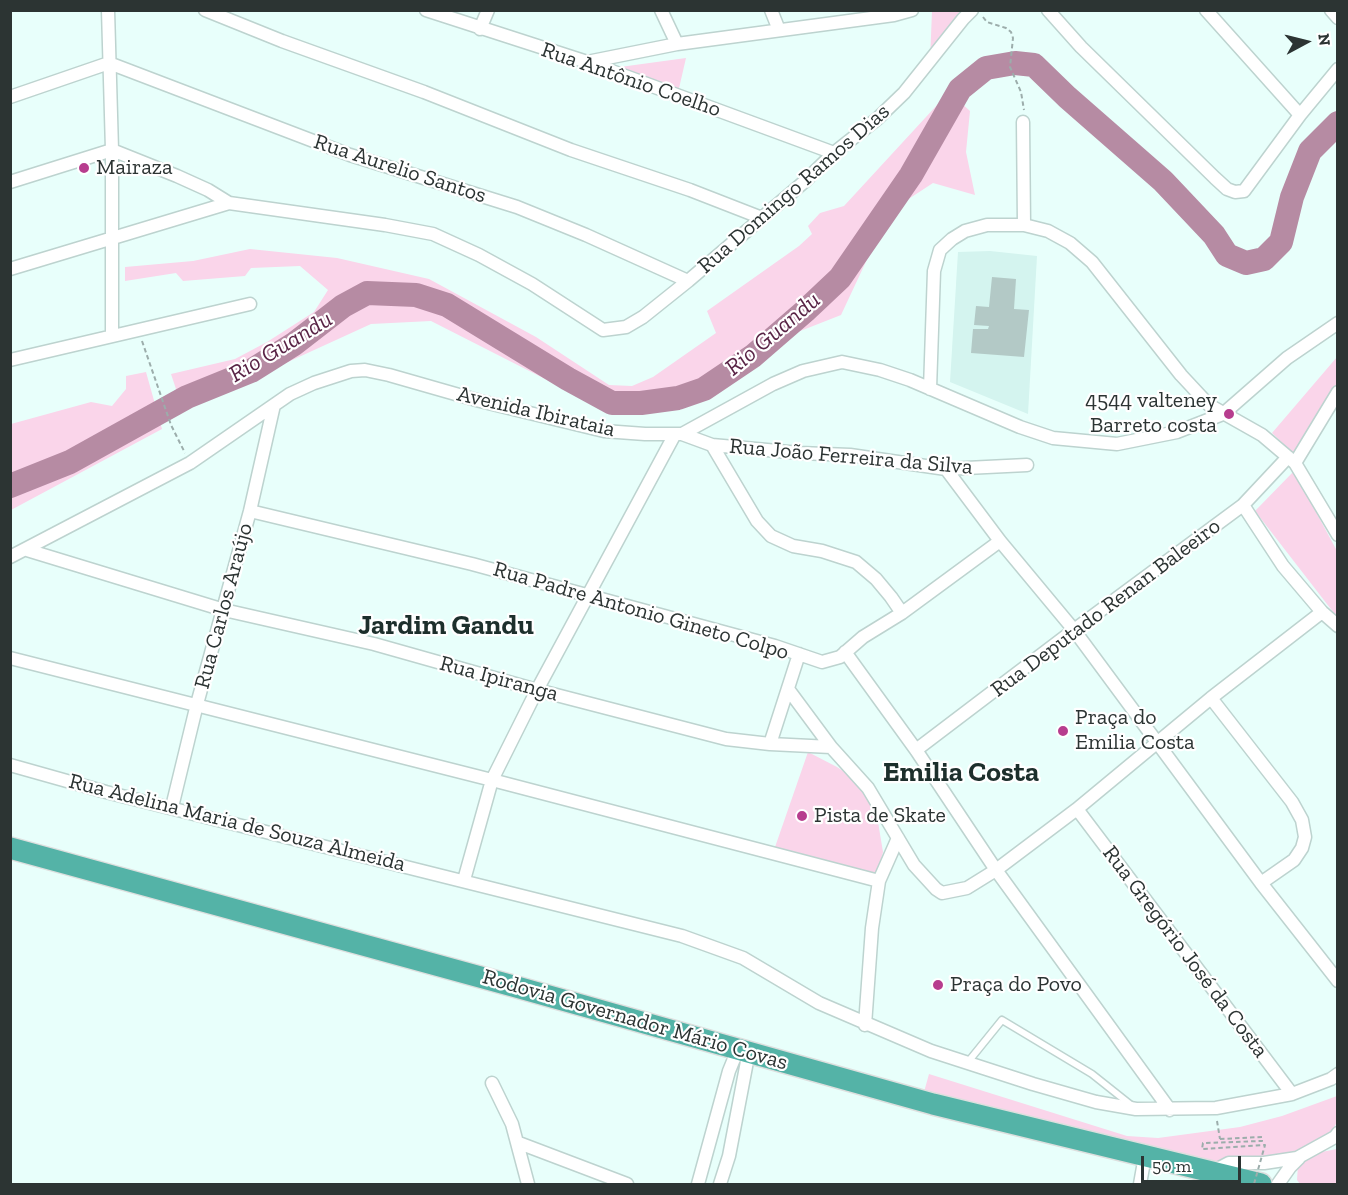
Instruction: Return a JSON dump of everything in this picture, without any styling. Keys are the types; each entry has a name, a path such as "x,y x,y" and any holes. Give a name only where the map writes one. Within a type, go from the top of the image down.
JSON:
{"highway":[{"name":"Rodovia Governador Mário Covas","path":"10,848 933,1104 1261,1185"}],"street":[{"path":"108,10 112,150 112,335"},
{"path":"205,10 571,150 690,190 762,218"},
{"name":"Rua Antônio Coelho","path":"426,10 587,62 834,153"},
{"path":"461,23 466,10"},
{"path":"480,29 488,10"},
{"path":"661,10 677,44"},
{"path":"771,10 779,30"},
{"path":"587,62 677,44 912,10"},
{"path":"1048,10 1081,47 1215,178 1227,189 1235,192 1244,191 1300,115 1338,69"},
{"path":"1206,10 1300,115"},
{"path":"1331,10 1338,18"},
{"name":"Rua Domingo Ramos Dias","path":"229,203 433,234 479,255 532,284 603,330 626,327 635,323 688,281 834,153 877,119 904,93 965,13"},
{"path":"10,97 109,63"},
{"name":"Rua Aurelio Santos","path":"109,63 329,147 517,207 688,281"},
{"path":"1023,122 1024,225"},
{"path":"10,182 112,150 208,190 229,203"},
{"path":"10,269 229,203"},
{"path":"930,389 934,271 940,250 965,231 987,225 1024,225 1048,231 1070,243 1092,262 1195,392 1222,414 1262,435 1291,460 1338,535"},
{"path":"10,360 250,304"},
{"path":"464,880 492,780 537,690 679,434 773,384 803,371 842,362 880,370 1020,428 1053,438 1117,444 1177,432 1222,414 1287,358 1338,323"},
{"name":"Avenida Ibirataia","path":"10,557 190,464 290,394 314,383 351,371 364,370 389,375 480,401 604,431 679,434"},
{"name":"Rua Deputado Renan Baleeiro","path":"916,750 1243,505 1291,460 1338,392"},
{"name":"Rua Carlos Araújo","path":"172,807 197,704 250,511 274,405"},
{"name":"Rua João Ferreira da Silva","path":"679,434 712,445 850,455 946,469 1027,465"},
{"path":"712,445 757,521 771,536 793,546 822,550 856,562 884,588 902,614"},
{"path":"946,469 1000,541 1074,630 1261,883 1338,981"},
{"path":"1243,505 1283,566 1322,612 1338,626"},
{"name":"Rua Padre Antonio Gineto Colpo","path":"250,511 472,564 775,646 822,662 840,657 863,637 902,614 1000,541"},
{"name":"Rua Ipiranga","path":"27,550 224,610 374,644 537,690 726,739 831,747"},
{"path":"788,689 831,747 868,788 914,865 936,889 942,892 967,888 996,870 1077,810 1211,698 1322,612"},
{"path":"845,652 916,750 996,870 1170,1110"},
{"path":"770,744 799,654"},
{"path":"10,658 879,880"},
{"path":"1211,698 1292,802 1302,820 1305,837 1298,854 1294,860 1261,883"},
{"name":"Rua Adelina Maria de Souza Almeida","path":"10,765 106,792 682,936 743,958 819,1003 931,1051 1085,1099 1136,1109 1216,1108 1292,1094 1338,1074"},
{"name":"Rua Gregório José da Costa","path":"1077,810 1292,1094"},
{"path":"865,1024 872,928 879,880 898,838"},
{"path":"698,1185 729,1071 744,1050"},
{"path":"720,1185 729,1156 744,1050"},
{"path":"492,1083 519,1143 528,1185"},
{"path":"1278,1185 1300,1157 1337,1136"},
{"path":"519,1143 627,1185"},
{"path":"1140,1185 1145,1156"},
{"path":"1212,1172 1229,1163 1264,1163 1300,1157"}],"lane":[{"path":"968,1063 1002,1020 1092,1074 1136,1109"}],"path":[{"path":"978,10 987,22 1010,31 1013,38 1010,67 1024,102 1023,122"},
{"path":"138,330 171,425 190,464"},
{"path":"1216,1108 1220,1138 1262,1137 1262,1141 1203,1143 1202,1149 1265,1145 1254,1185"}],"shaded area":[{"path":"932,11 960,12 930,61"},
{"path":"686,58 677,97 618,72 620,67"},
{"path":"949,92 970,111 966,152 975,195 933,183 904,202 871,251 841,315 785,337 741,372 699,399 665,408 608,411 431,321 371,324 183,410 171,374 235,359 267,342 314,312 328,290 300,266 251,268 245,276 183,281 176,273 125,281 125,267 193,261 250,249 337,258 429,279 536,337 609,385 632,386 653,377 716,333 707,311 799,246 812,234 808,226 820,213 844,206"},
{"path":"990,251 1037,256 1028,414 950,382 958,252"},
{"path":"1337,357 1337,388 1295,455 1272,433"},
{"path":"146,372 162,429 11,510 11,424 91,402 112,406 126,389 126,376"},
{"path":"1294,471 1337,551 1337,617 1255,511"},
{"path":"808,752 858,781 875,804 883,852 879,868 869,877 774,850"},
{"path":"929,1074 1127,1136 1158,1138 1240,1127 1282,1116 1337,1096 1337,1122 1330,1135 1308,1152 1227,1162 1173,1161 924,1092"},
{"path":"1337,1149 1337,1184 1300,1184 1297,1180 1298,1165 1311,1154"}],"building":[{"path":"992,277 1016,279 1014,309 1029,310 1024,357 971,353 973,329 988,329 989,326 974,325 976,306 989,307"}],"waterway":[{"name":"Rio Guandu","path":"10,486 70,462 187,397 251,371 294,344 343,306 367,293 416,295 447,305 568,379 612,403 641,403 678,398 704,389 753,356 840,278 911,175 960,89 986,68 1015,63 1034,65 1163,181 1214,235 1227,255 1246,263 1264,259 1281,242 1292,197 1310,151 1338,123"}],"place":[{"name":"Mairaza","path":"84,168"},
{"name":"4544 valteney Barreto costa","path":"1229,414"},
{"name":"Praça do Emilia Costa","path":"1063,731"},
{"name":"Pista de Skate","path":"802,816"},
{"name":"Praça do Povo","path":"938,985"}],"district":[{"name":"Jardim Gandu","path":"446,626"},
{"name":"Emilia Costa","path":"961,773"}]}
